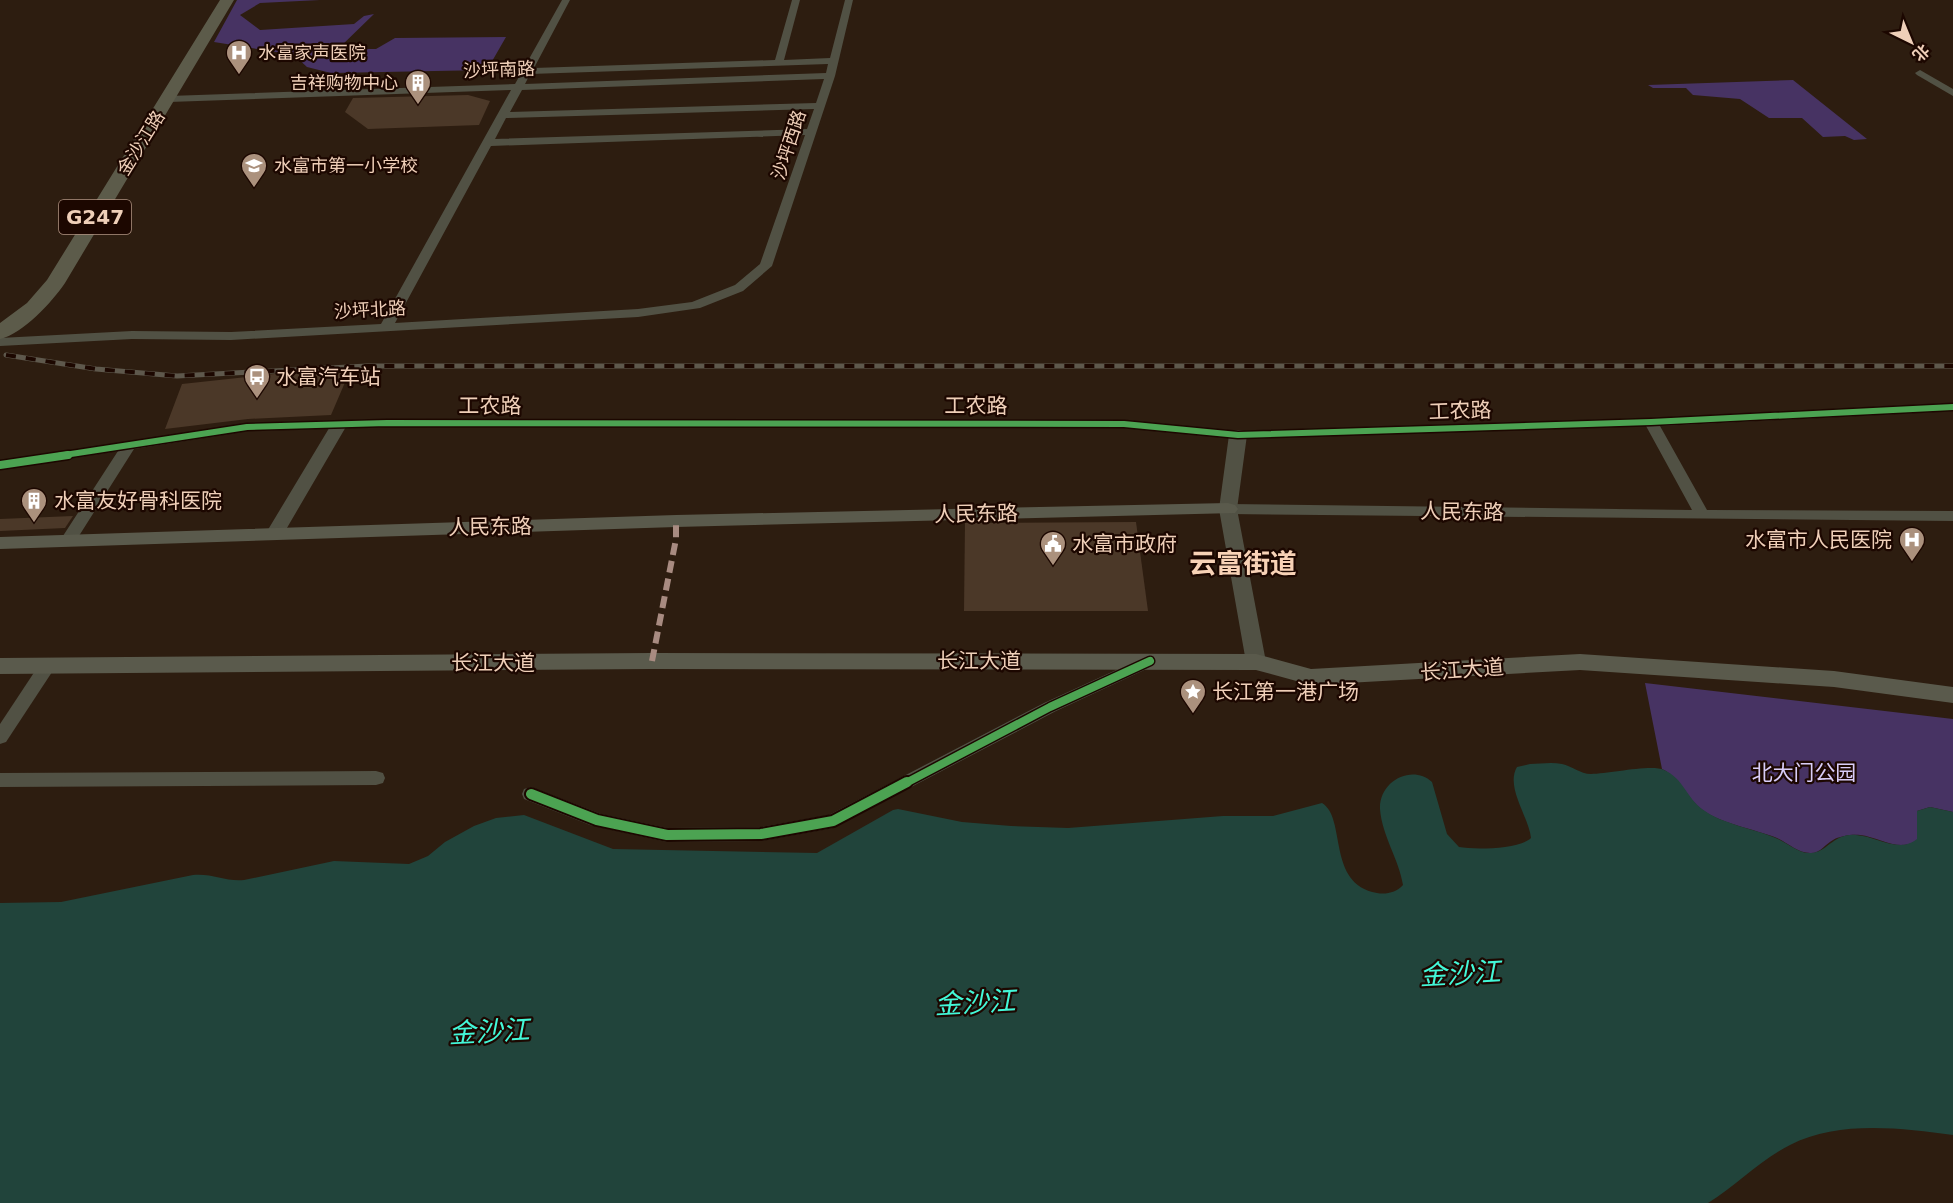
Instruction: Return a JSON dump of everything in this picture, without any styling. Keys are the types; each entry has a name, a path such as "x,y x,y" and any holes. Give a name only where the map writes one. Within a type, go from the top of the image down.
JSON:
{"highway":[{"name":"金沙江路","path":"0,333 34,307 55,283 227,0"}],"main road":[{"name":"人民东路","path":"0,543 676,521 1228,509"},
{"name":"长江大道","path":"0,666 1150,661 1256,662 1311,677 1580,662 1834,679 1953,695"}],"street":[{"path":"386,327 566,0"},
{"path":"779,62 796,0"},
{"name":"沙坪西路","path":"739,288 766,267 830,76 849,0"},
{"path":"526,71 833,61"},
{"path":"1920,73 1953,93"},
{"name":"沙坪南路","path":"172,93 518,86 830,76"},
{"path":"501,115 819,106"},
{"path":"486,143 811,132"},
{"name":"沙坪北路","path":"0,342 132,335 231,336 638,313 695,305 739,288"},
{"name":"工农路","path":"0,465 247,427 1124,424 1238,435 1950,410"},
{"path":"1651,422 1702,515"},
{"path":"275,534 339,425"},
{"path":"1238,435 1228,509 1256,662"},
{"path":"69,539 129,445"},
{"name":"人民东路","path":"1228,509 1953,516"},
{"path":"531,794 597,819 667,835 761,834 833,821 1050,706 1150,661"},
{"path":"0,738 46,666"},
{"path":"0,780 376,778"}],"green space":[{"path":"237,0 320,0 260,3 240,15 260,30 354,24 364,16 374,14 338,49 376,49 395,38 506,37 487,70 331,73 307,67 294,55 214,42"},
{"path":"1793,80 1867,139 1854,140 1845,136 1823,137 1802,118 1769,118 1740,99 1693,95 1686,88 1653,88 1648,85"},
{"name":"北大门公园","path":"1645,683 1953,719 1953,812 1930,807 1917,811 1917,840 1910,844 1897,845 1867,836 1850,835 1830,842 1814,853 1797,850 1777,838 1716,818 1700,808 1678,782 1662,769"}],"water":[{"name":"金沙江","path":"1530,764 1562,764 1591,774 1658,768 1676,778 1697,804 1710,814 1729,823 1769,835 1807,853 1822,850 1848,835 1864,836 1903,845 1917,839 1917,811 1930,807 1953,812 1953,1135 1870,1128 1828,1132 1809,1137 1768,1158 1708,1203 0,1203 0,903 61,902 193,875 244,880 334,861 409,864 428,856 445,842 474,826 496,818 524,815 613,849 817,853 898,809 962,822 1068,828 1223,816 1273,816 1322,803 1334,822 1344,865 1350,877 1361,887 1384,894 1395,891 1403,885 1381,819 1381,799 1391,783 1406,775 1424,777 1432,782 1447,834 1459,847 1508,846 1525,842 1531,838 1514,784 1517,767"}],"building":[{"name":"吉祥购物中心","path":"468,95 490,101 479,125 368,129 345,112 353,98"},
{"name":"水富汽车站","path":"349,373 331,415 248,419 165,429 182,384 274,374"},
{"name":"水富友好骨科医院","path":"73,516 65,528 0,531 0,519"},
{"name":"水富市政府","path":"1136,522 1148,611 964,611 965,523"}],"railway":[{"path":"6,355 96,369 177,376 367,366 1953,366"}],"marked path":[{"path":"652,661 676,539 676,521"}],"cycle path":[{"path":"0,465 247,427 387,423 1124,424 1238,435 1651,422 1953,407"},
{"path":"531,794 597,820 667,835 761,834 833,821 1050,707 1150,661"}],"place":[{"name":"水富家声医院","path":"239,76"},
{"name":"吉祥购物中心","path":"418,106"},
{"name":"水富市第一小学校","path":"254,189"},
{"name":"水富汽车站","path":"257,400"},
{"name":"水富友好骨科医院","path":"34,524"},
{"name":"水富市人民医院","path":"1912,563"},
{"name":"水富市政府","path":"1053,567"},
{"name":"长江第一港广场","path":"1193,715"}],"district":[{"name":"云富街道","path":"1243,564"}]}
